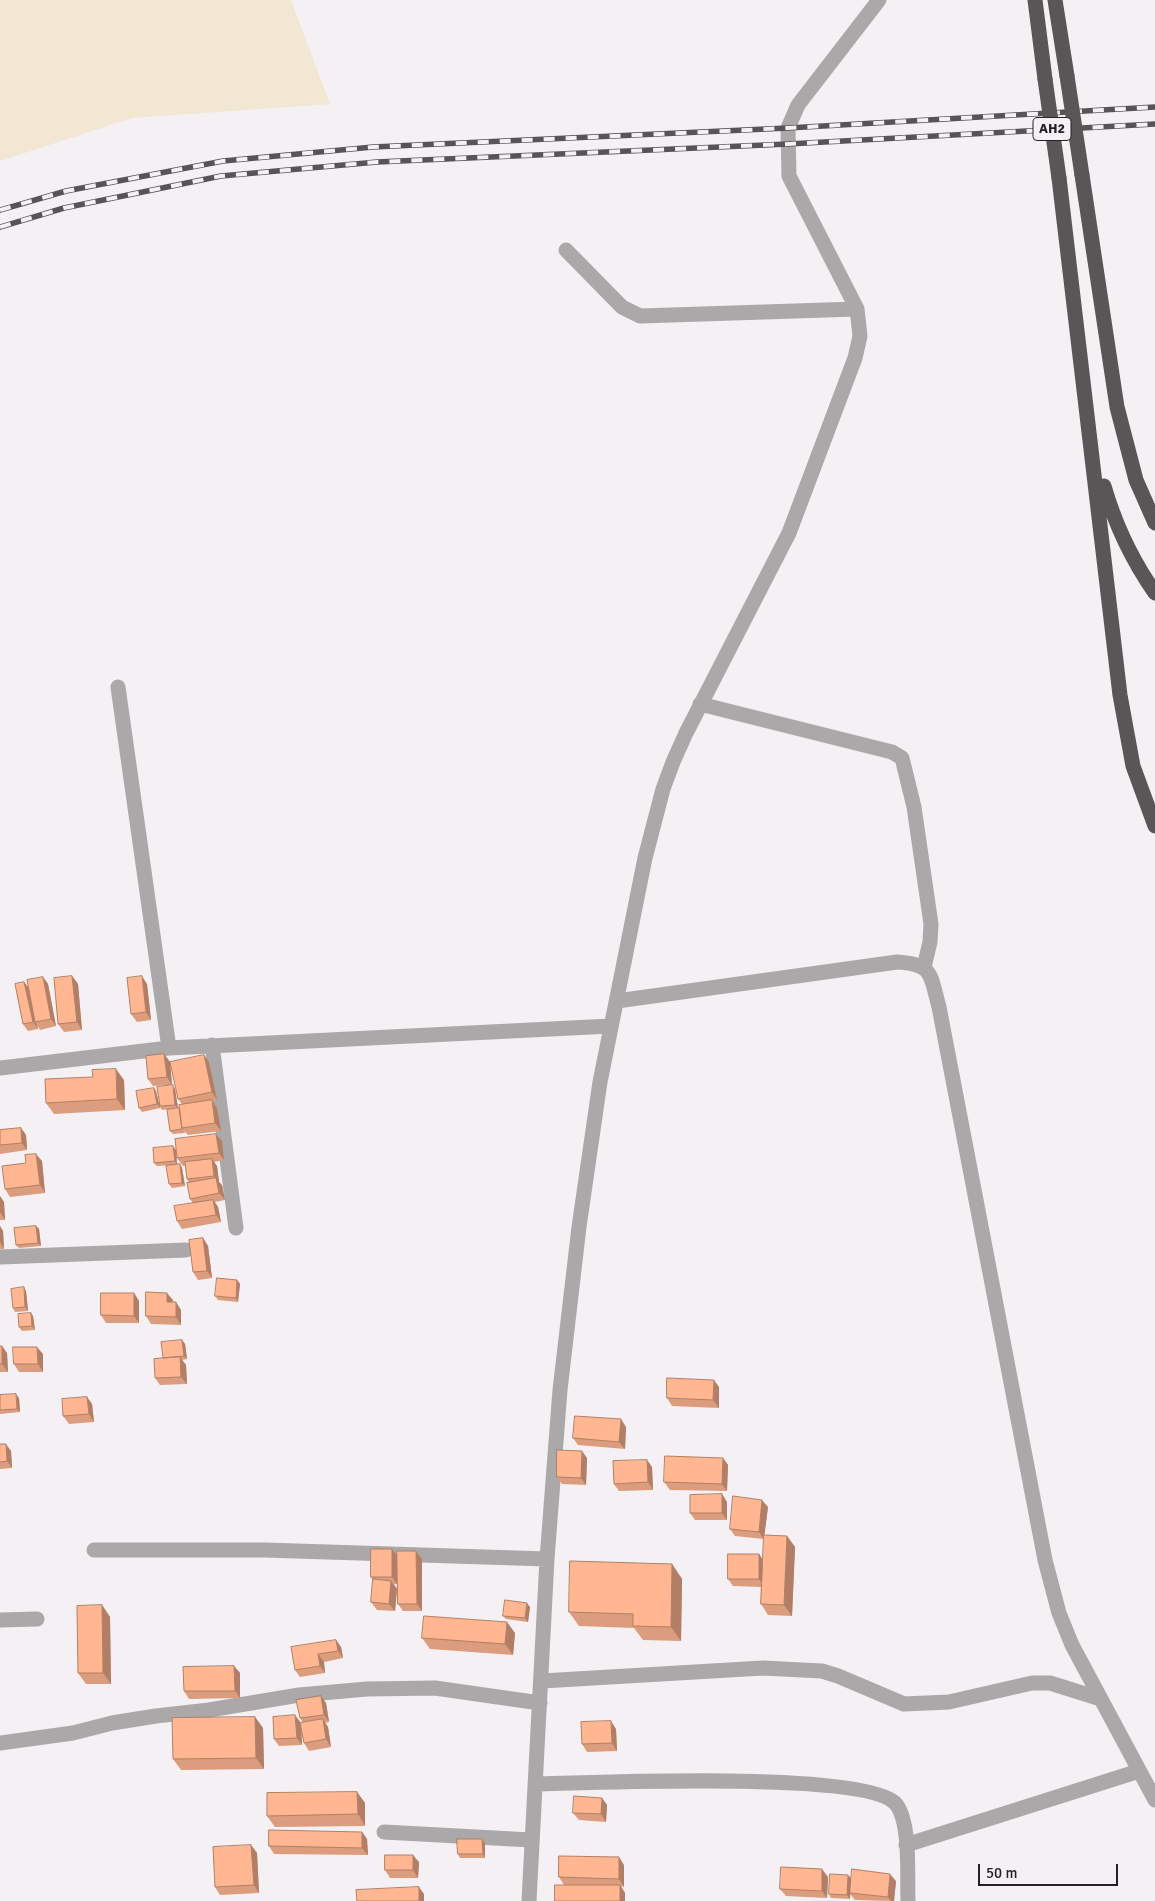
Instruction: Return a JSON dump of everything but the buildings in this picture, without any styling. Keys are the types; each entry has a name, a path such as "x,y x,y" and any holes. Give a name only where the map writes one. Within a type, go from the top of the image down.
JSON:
{"highway":[{"name":"AH2","path":"1035,0 1085,386"},
{"path":"1056,0 1117,407 1136,480 1155,522"},
{"path":"1085,386 1100,471 1109,504 1131,555 1155,592"},
{"path":"1085,386 1120,695 1132,766 1155,826"}],"street":[{"path":"529,1901 547,1559 560,1390 577,1245 611,1026 654,820 673,762 700,704 789,533 810,483 855,358 860,336 857,309 789,176 788,128 808,92 879,0"},
{"path":"566,250 622,307 640,316 857,309"},
{"path":"118,687 169,1048"},
{"path":"700,704 892,752 902,758 914,807 930,924 930,942 924,966 930,977 938,1007 958,1099 1045,1560 1059,1613 1072,1645 1155,1800"},
{"path":"616,1001 897,962 915,963 924,966"},
{"path":"0,1068 169,1048 212,1045 611,1026"},
{"path":"212,1045 236,1228"},
{"path":"0,1257 186,1250"},
{"path":"94,1550 265,1550 547,1559"},
{"path":"0,1620 37,1619"},
{"path":"542,1681 772,1668 822,1671 904,1704 949,1702 1032,1683 1050,1683 1101,1699"},
{"path":"0,1743 72,1733 112,1723 156,1716 209,1710 299,1695 367,1689 435,1688 540,1703"},
{"path":"906,1844 1139,1771"},
{"path":"535,1784 688,1780 812,1783 873,1792 895,1803 901,1815 906,1844 908,1901"},
{"path":"384,1832 532,1840"}],"shaded area":[{"path":"0,0 291,0 330,104 132,118 0,161"}],"railway":[{"path":"0,210 66,191 223,161 373,147 788,128 1155,107"},
{"path":"0,227 64,208 221,176 377,162 788,144 1155,124"}]}
